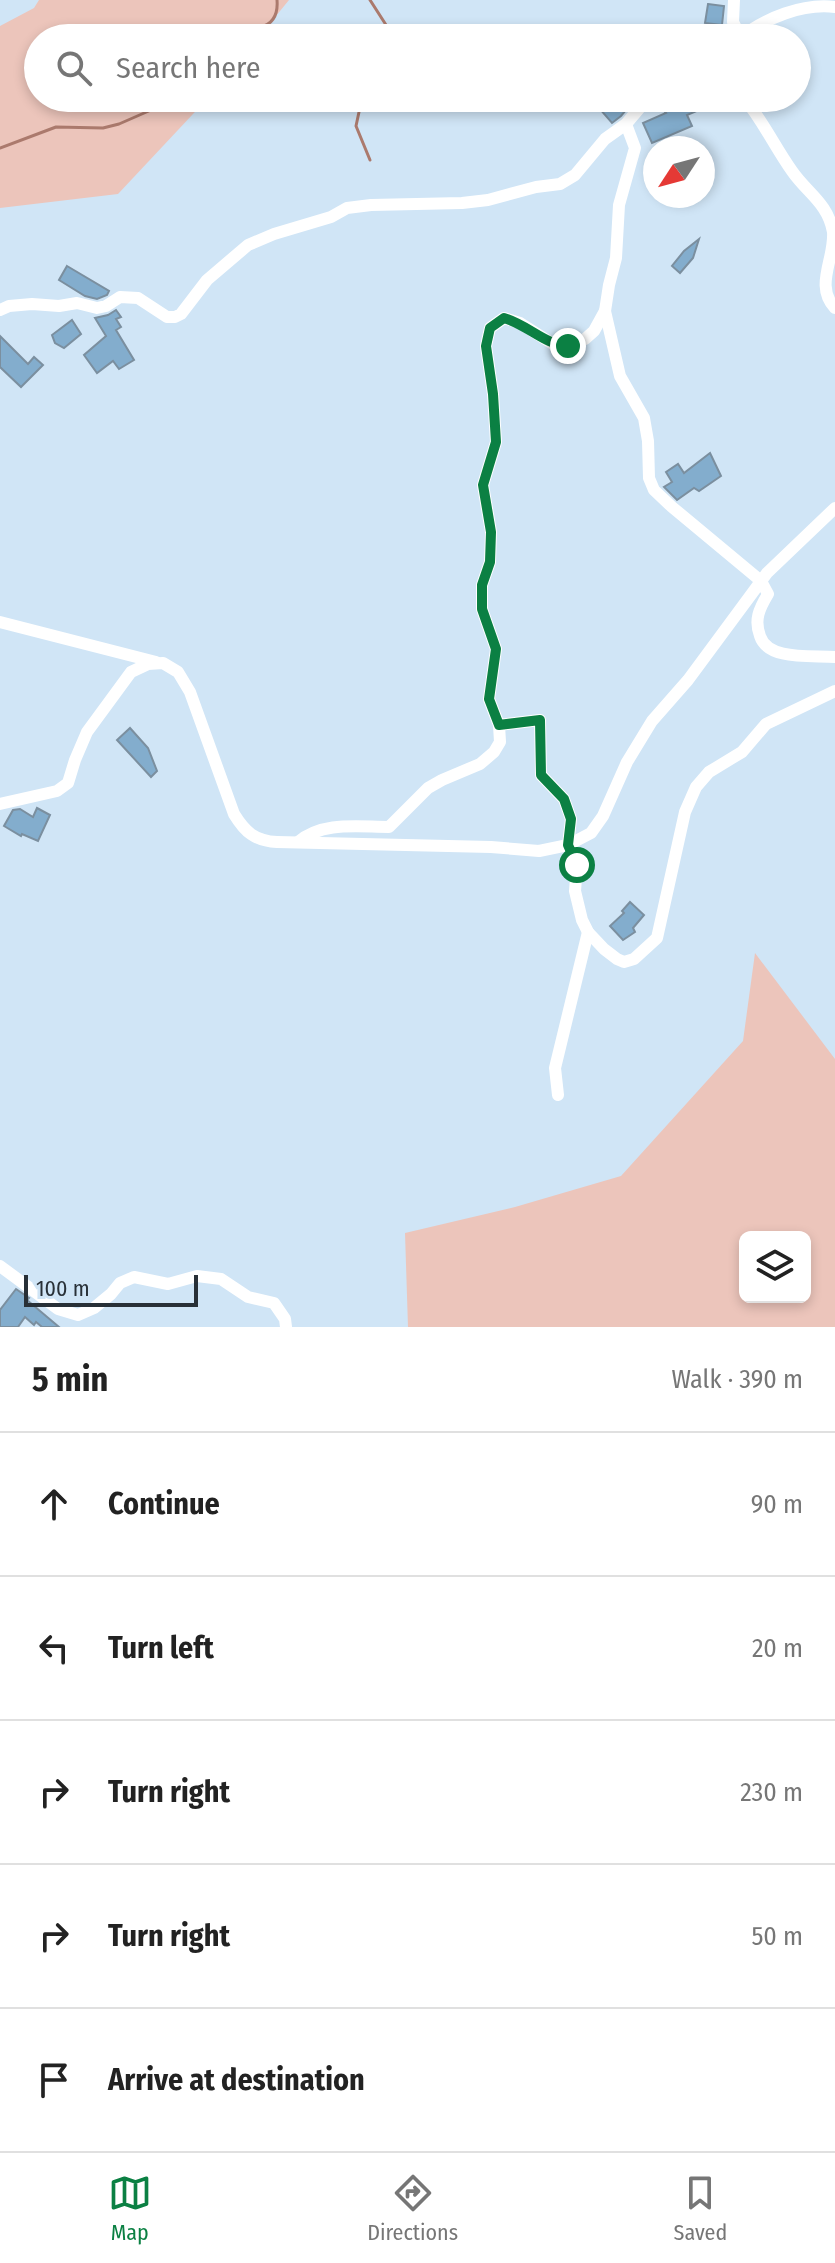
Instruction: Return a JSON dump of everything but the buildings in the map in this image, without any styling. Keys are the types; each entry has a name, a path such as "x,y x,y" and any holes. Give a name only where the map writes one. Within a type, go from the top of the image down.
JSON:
{"street":[{"path":"734,0 734,24"},
{"path":"768,24 794,11 822,5 835,7"},
{"path":"0,310 9,306 77,303 97,308 120,297 138,298 167,317 175,317 181,314 207,280 248,245 331,217 347,208 475,201 560,184 575,175 605,139 626,124 636,112"},
{"path":"755,112 793,173 826,209 833,231 834,252 826,278 827,300 835,308"},
{"path":"298,842 309,833 338,826 389,827 428,788 480,764 500,742 499,725 489,699 496,649 482,609 482,585 490,562 491,532 483,485 496,442 486,346 490,328 504,318 520,323 556,346 568,346 585,339 594,331 605,311 616,258 619,205 635,148 626,124"},
{"path":"605,311 620,376 644,418 649,478 654,490 761,581 768,594 759,610 757,627 763,645 773,652 835,657"},
{"path":"0,622 163,663 178,672 190,692 234,814 243,829 254,837 266,841 539,851 568,845 591,833 603,816 627,762 652,721 688,680 761,581 835,508"},
{"path":"0,804 57,791 68,783 87,732 131,672 148,664 163,663"},
{"path":"499,725 540,720 541,775 564,799 571,819 568,845 577,865 575,891 582,920 588,932 604,949 624,962 634,959 657,938 685,812 696,787 709,772 742,752 766,724 835,691"},
{"path":"558,1095 555,1068 588,932"},
{"path":"0,1266 58,1309 78,1315 94,1308 120,1283 134,1277 168,1284 197,1276 221,1279 248,1297 274,1303 285,1319 286,1327"}],"shaded area":[{"path":"39,0 289,0 269,24 24,24 24,112 195,112 118,194 0,208 0,26 34,8"},
{"path":"755,953 835,1059 835,1327 408,1327 405,1233 515,1207 621,1176 743,1041"}],"waterway":[{"path":"268,24 275,15 277,0"},
{"path":"370,0 385,24"},
{"path":"0,148 56,127 103,128 146,112"},
{"path":"359,112 356,126 370,160"}],"route":[{"path":"568,346 556,346 520,323 504,318 490,328 486,346 496,442 483,485 491,532 490,562 482,585 482,609 496,649 489,699 499,725 540,720 541,775 564,799 571,819 568,845 577,865"}]}
